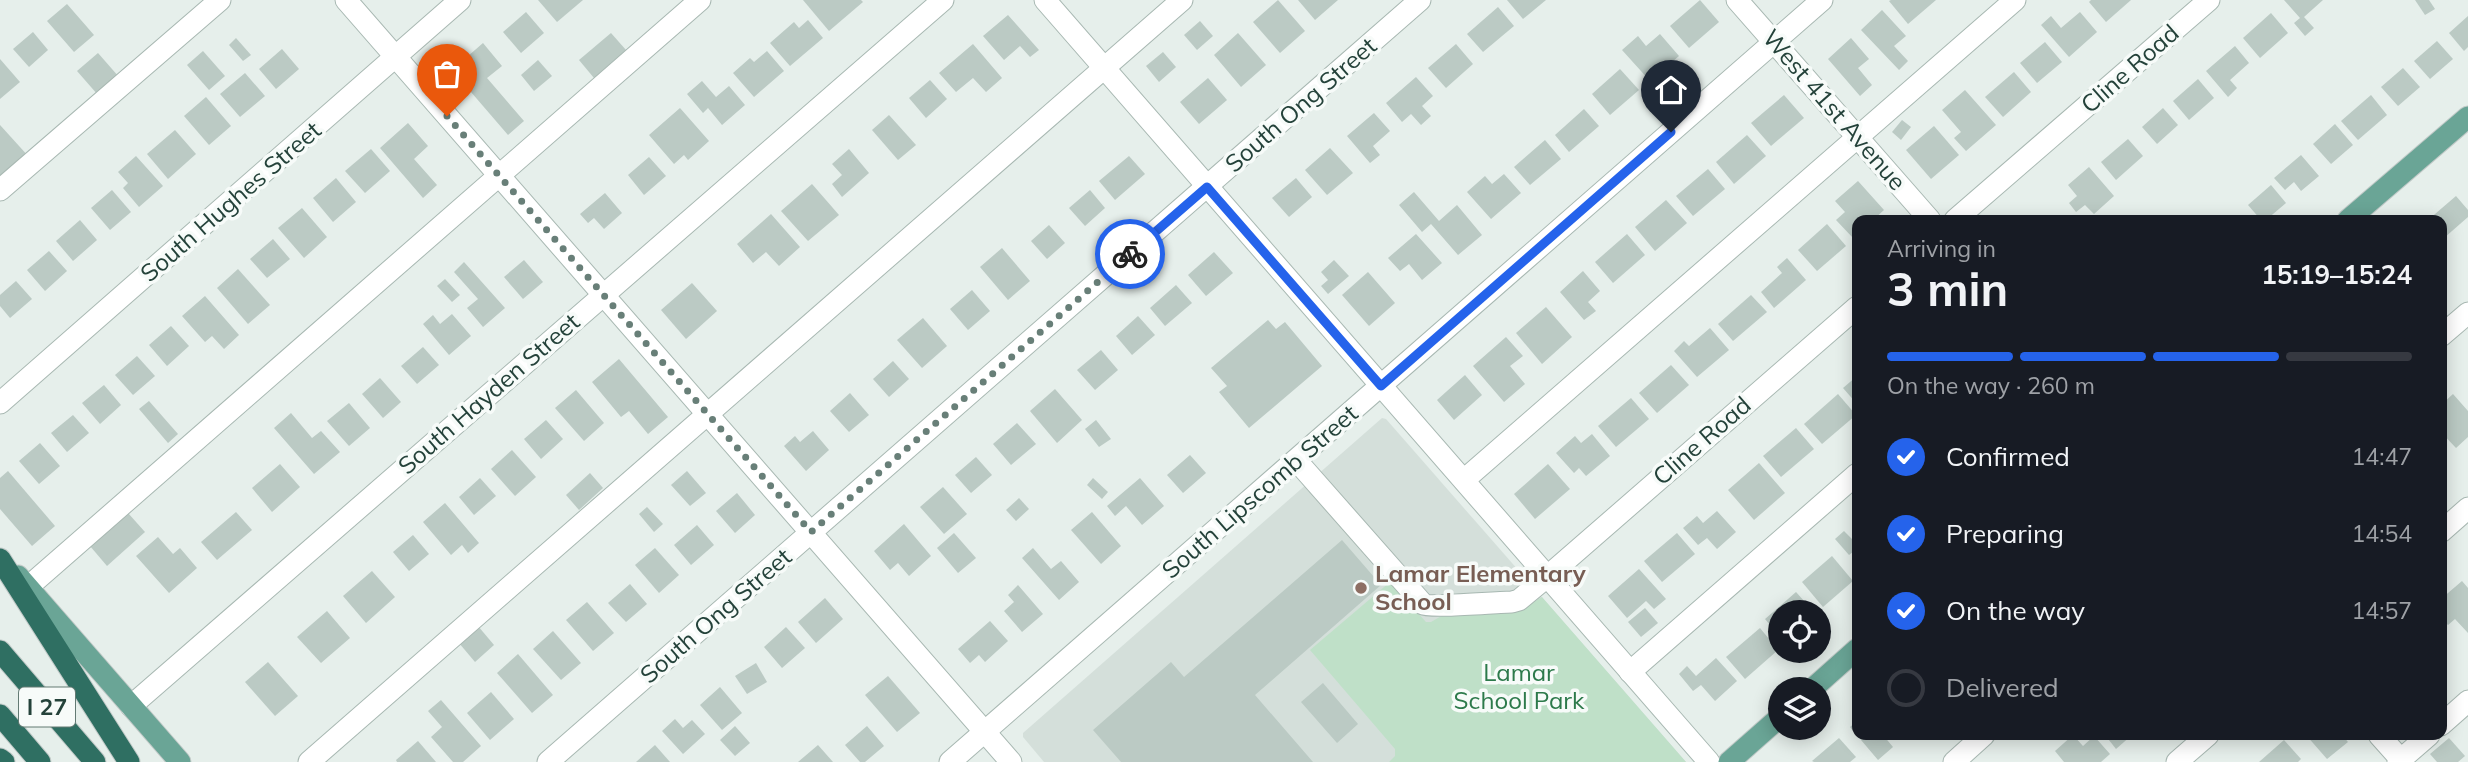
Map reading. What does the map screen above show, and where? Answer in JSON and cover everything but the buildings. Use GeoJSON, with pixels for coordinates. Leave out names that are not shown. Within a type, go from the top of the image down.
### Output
{"type":"FeatureCollection","features":[{"type":"Feature","properties":{"kind":"highway"},"geometry":{"type":"LineString","coordinates":[[0,558],[129,762]]}},
{"type":"Feature","properties":{"kind":"highway","name":"I 27"},"geometry":{"type":"LineString","coordinates":[[0,651],[95,762]]}},
{"type":"Feature","properties":{"kind":"highway","name":"I 27"},"geometry":{"type":"LineString","coordinates":[[0,715],[40,762]]}},
{"type":"Feature","properties":{"kind":"main road"},"geometry":{"type":"LineString","coordinates":[[2354,215],[2468,117]]}},
{"type":"Feature","properties":{"kind":"main road"},"geometry":{"type":"LineString","coordinates":[[0,558],[180,762]]}},
{"type":"Feature","properties":{"kind":"main road"},"geometry":{"type":"LineString","coordinates":[[1826,677],[1852,653]]}},
{"type":"Feature","properties":{"kind":"main road"},"geometry":{"type":"LineString","coordinates":[[1729,762],[1768,728]]}},
{"type":"Feature","properties":{"kind":"street"},"geometry":{"type":"LineString","coordinates":[[0,190],[220,0]]}},
{"type":"Feature","properties":{"kind":"street"},"geometry":{"type":"LineString","coordinates":[[346,0],[1011,762]]}},
{"type":"Feature","properties":{"kind":"street","name":"South Hughes Street"},"geometry":{"type":"LineString","coordinates":[[0,402],[460,0]]}},
{"type":"Feature","properties":{"kind":"street"},"geometry":{"type":"LineString","coordinates":[[28,587],[700,0]]}},
{"type":"Feature","properties":{"kind":"street","name":"South Hayden Street"},"geometry":{"type":"LineString","coordinates":[[131,706],[943,0]]}},
{"type":"Feature","properties":{"kind":"street"},"geometry":{"type":"LineString","coordinates":[[1045,0],[1709,762]]}},
{"type":"Feature","properties":{"kind":"street"},"geometry":{"type":"LineString","coordinates":[[309,762],[1182,0]]}},
{"type":"Feature","properties":{"kind":"street","name":"South Ong Street"},"geometry":{"type":"LineString","coordinates":[[548,762],[1420,0]]}},
{"type":"Feature","properties":{"kind":"street","name":"West 41st Avenue"},"geometry":{"type":"LineString","coordinates":[[1737,0],[1926,215]]}},
{"type":"Feature","properties":{"kind":"street","name":"South Lipscomb Street"},"geometry":{"type":"LineString","coordinates":[[950,762],[1822,0]]}},
{"type":"Feature","properties":{"kind":"street"},"geometry":{"type":"LineString","coordinates":[[1464,480],[2015,0]]}},
{"type":"Feature","properties":{"kind":"street","name":"Cline Road"},"geometry":{"type":"LineString","coordinates":[[1961,215],[2209,0]]}},
{"type":"Feature","properties":{"kind":"street","name":"Cline Road"},"geometry":{"type":"LineString","coordinates":[[1296,460],[1423,604],[1428,607],[1440,604],[1512,602],[1519,600],[1548,576],[1852,311]]}},
{"type":"Feature","properties":{"kind":"street"},"geometry":{"type":"LineString","coordinates":[[2447,331],[2468,313]]}},
{"type":"Feature","properties":{"kind":"street"},"geometry":{"type":"LineString","coordinates":[[1630,672],[1852,478]]}},
{"type":"Feature","properties":{"kind":"street"},"geometry":{"type":"LineString","coordinates":[[2447,527],[2468,508]]}},
{"type":"Feature","properties":{"kind":"street"},"geometry":{"type":"LineString","coordinates":[[2447,720],[2468,701]]}},
{"type":"Feature","properties":{"kind":"street"},"geometry":{"type":"LineString","coordinates":[[1954,762],[1978,740]]}},
{"type":"Feature","properties":{"kind":"street"},"geometry":{"type":"LineString","coordinates":[[2176,762],[2202,740]]}},
{"type":"Feature","properties":{"kind":"street"},"geometry":{"type":"LineString","coordinates":[[2383,740],[2401,761],[2424,740]]}},
{"type":"Feature","properties":{"kind":"shaded area","name":"Lamar Elementary School"},"geometry":{"type":"Polygon","coordinates":[[[1382,418],[1386,419],[1686,762],[1044,762],[1023,737],[1023,733],[1382,418]]]}},
{"type":"Feature","properties":{"kind":"green space","name":"Lamar School Park"},"geometry":{"type":"Polygon","coordinates":[[[1390,582],[1426,622],[1443,615],[1519,611],[1542,597],[1686,762],[1389,762],[1395,756],[1395,749],[1310,650],[1390,582]]]}},
{"type":"Feature","properties":{"kind":"way so far"},"geometry":{"type":"LineString","coordinates":[[447,116],[811,532],[1130,254]]}},
{"type":"Feature","properties":{"kind":"place","name":"Lamar Elementary School"},"geometry":{"type":"Point","coordinates":[1361,588]}},
{"type":"Feature","properties":{"kind":"route"},"geometry":{"type":"LineString","coordinates":[[1130,254],[1207,187],[1381,386],[1671,132]]}}]}
